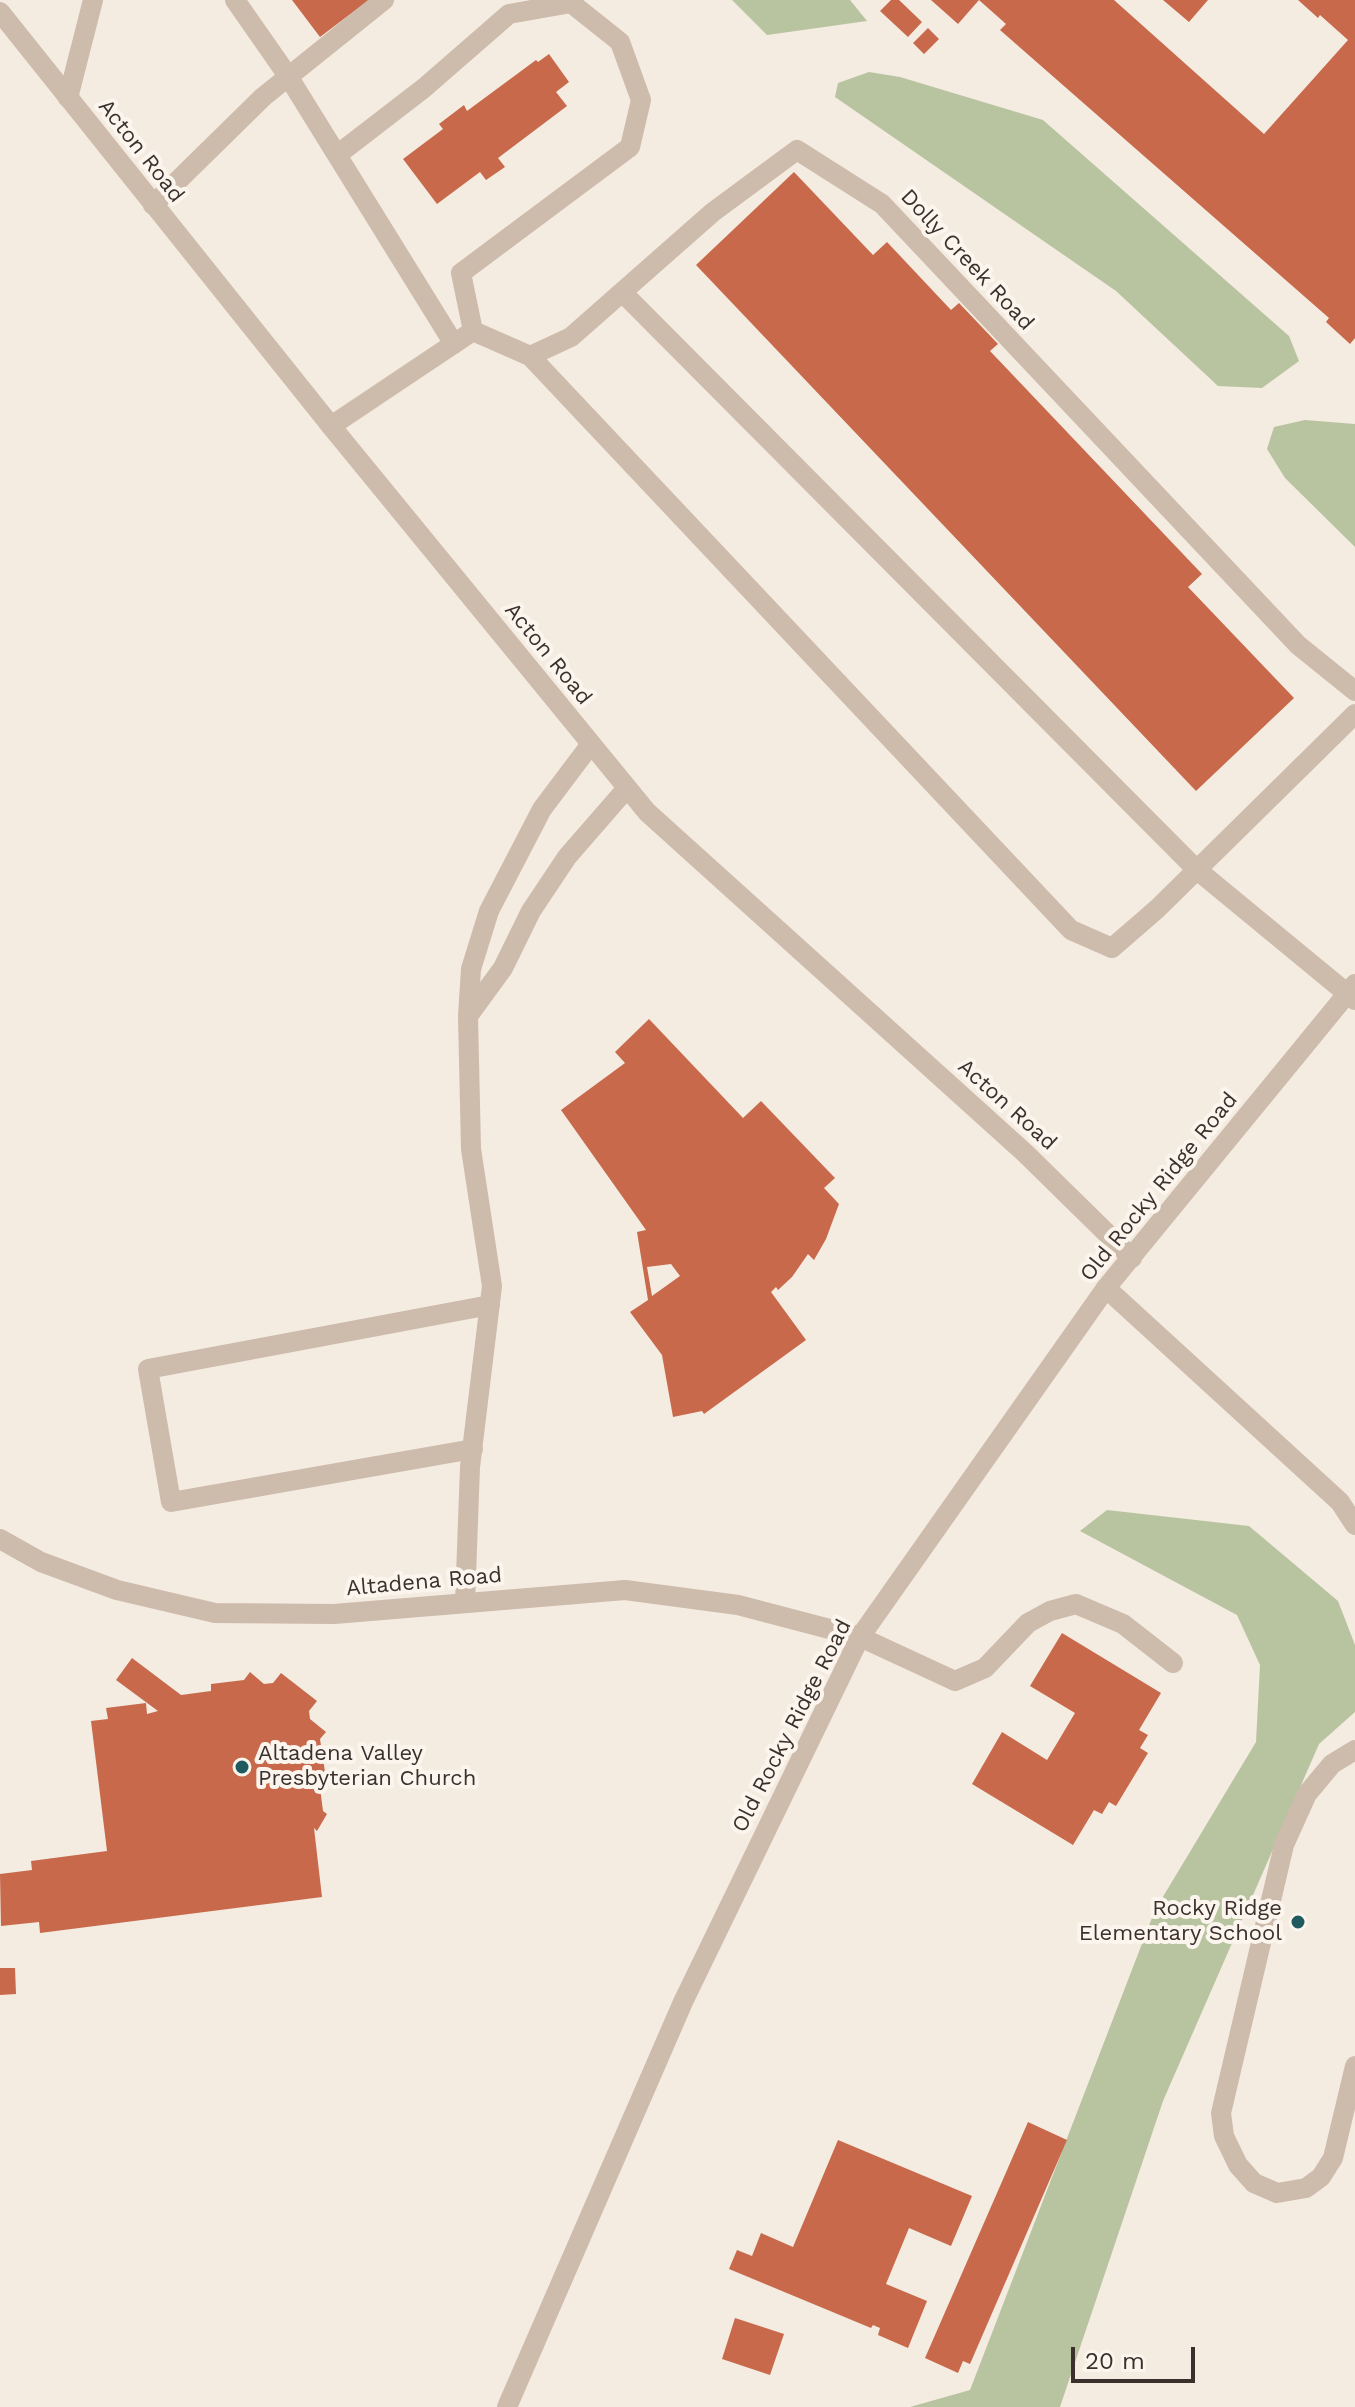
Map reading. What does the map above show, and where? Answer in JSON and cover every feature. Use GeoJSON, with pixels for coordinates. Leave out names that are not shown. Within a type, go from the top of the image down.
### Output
{"type":"FeatureCollection","features":[{"type":"Feature","properties":{"kind":"street"},"geometry":{"type":"LineString","coordinates":[[68,98],[93,0]]}},
{"type":"Feature","properties":{"kind":"street"},"geometry":{"type":"LineString","coordinates":[[235,0],[288,76],[454,344]]}},
{"type":"Feature","properties":{"kind":"street"},"geometry":{"type":"LineString","coordinates":[[153,205],[288,76],[384,0]]}},
{"type":"Feature","properties":{"kind":"street"},"geometry":{"type":"LineString","coordinates":[[337,155],[424,88],[509,14],[571,3],[620,42],[641,100],[630,147],[461,273],[473,331]]}},
{"type":"Feature","properties":{"kind":"street","name":"Acton Road"},"geometry":{"type":"LineString","coordinates":[[0,12],[331,426],[647,812],[1025,1153],[1132,1258]]}},
{"type":"Feature","properties":{"kind":"street","name":"Dolly Creek Road"},"geometry":{"type":"LineString","coordinates":[[530,356],[571,337],[713,212],[797,150],[882,204],[1298,645],[1355,691]]}},
{"type":"Feature","properties":{"kind":"street"},"geometry":{"type":"LineString","coordinates":[[622,292],[1196,869],[1352,992]]}},
{"type":"Feature","properties":{"kind":"street"},"geometry":{"type":"LineString","coordinates":[[331,426],[473,331]]}},
{"type":"Feature","properties":{"kind":"street"},"geometry":{"type":"LineString","coordinates":[[473,331],[530,356],[1071,930],[1112,948],[1157,909],[1355,714]]}},
{"type":"Feature","properties":{"kind":"street"},"geometry":{"type":"LineString","coordinates":[[465,1603],[473,1449],[492,1286],[471,1149],[468,1016],[471,969],[489,911],[542,809],[591,744]]}},
{"type":"Feature","properties":{"kind":"street"},"geometry":{"type":"LineString","coordinates":[[468,1016],[503,968],[531,911],[567,857],[627,788]]}},
{"type":"Feature","properties":{"kind":"street","name":"Old Rocky Ridge Road"},"geometry":{"type":"LineString","coordinates":[[507,2407],[714,1935],[860,1637],[1106,1288],[1352,992]]}},
{"type":"Feature","properties":{"kind":"street"},"geometry":{"type":"LineString","coordinates":[[1106,1288],[1340,1502],[1355,1525]]}},
{"type":"Feature","properties":{"kind":"street"},"geometry":{"type":"LineString","coordinates":[[473,1449],[171,1502],[148,1369],[490,1305]]}},
{"type":"Feature","properties":{"kind":"street","name":"Altadena Road"},"geometry":{"type":"LineString","coordinates":[[0,1539],[41,1562],[117,1590],[215,1613],[334,1614],[625,1590],[738,1605],[860,1637],[955,1681],[985,1668],[1028,1623],[1050,1611],[1076,1604],[1123,1624],[1173,1663]]}},
{"type":"Feature","properties":{"kind":"street"},"geometry":{"type":"LineString","coordinates":[[1355,1750],[1332,1764],[1307,1794],[1284,1845],[1221,2113],[1224,2136],[1238,2165],[1254,2183],[1277,2193],[1306,2188],[1321,2177],[1333,2158],[1355,2066]]}},
{"type":"Feature","properties":{"kind":"green space"},"geometry":{"type":"Polygon","coordinates":[[[732,0],[850,0],[867,21],[767,35],[732,0]]]}},
{"type":"Feature","properties":{"kind":"green space"},"geometry":{"type":"Polygon","coordinates":[[[869,72],[900,77],[1043,120],[1289,336],[1299,361],[1262,388],[1218,386],[1116,291],[835,97],[838,83],[869,72]]]}},
{"type":"Feature","properties":{"kind":"green space"},"geometry":{"type":"Polygon","coordinates":[[[1305,420],[1355,424],[1355,547],[1285,478],[1267,449],[1274,427],[1305,420]]]}},
{"type":"Feature","properties":{"kind":"green space"},"geometry":{"type":"Polygon","coordinates":[[[1107,1510],[1249,1526],[1338,1601],[1355,1645],[1355,1712],[1319,1744],[1163,2101],[1060,2407],[910,2407],[970,2390],[1155,1910],[1256,1742],[1260,1665],[1237,1615],[1080,1531],[1107,1510]]]}},
{"type":"Feature","properties":{"kind":"building"},"geometry":{"type":"Polygon","coordinates":[[[292,0],[369,0],[320,37],[292,0]]]}},
{"type":"Feature","properties":{"kind":"building"},"geometry":{"type":"Polygon","coordinates":[[[891,0],[899,0],[922,22],[908,37],[880,11],[891,0]]]}},
{"type":"Feature","properties":{"kind":"building"},"geometry":{"type":"Polygon","coordinates":[[[931,0],[979,0],[958,24],[931,0]]]}},
{"type":"Feature","properties":{"kind":"building"},"geometry":{"type":"Polygon","coordinates":[[[979,0],[1114,0],[1264,134],[1348,40],[1298,0],[1355,0],[1355,338],[1350,344],[1326,322],[1329,318],[1000,30],[1006,24],[979,0]]]}},
{"type":"Feature","properties":{"kind":"building"},"geometry":{"type":"Polygon","coordinates":[[[1163,0],[1208,0],[1189,22],[1163,0]]]}},
{"type":"Feature","properties":{"kind":"building"},"geometry":{"type":"Polygon","coordinates":[[[928,28],[939,39],[924,54],[913,43],[928,28]]]}},
{"type":"Feature","properties":{"kind":"building"},"geometry":{"type":"Polygon","coordinates":[[[549,54],[569,82],[556,92],[567,106],[498,158],[505,167],[486,180],[480,172],[437,204],[403,159],[443,129],[439,124],[464,105],[467,111],[536,60],[538,62],[549,54]]]}},
{"type":"Feature","properties":{"kind":"building"},"geometry":{"type":"Polygon","coordinates":[[[794,172],[873,255],[887,242],[951,310],[959,303],[998,344],[990,351],[1202,574],[1188,587],[1294,698],[1196,791],[696,265],[794,172]]]}},
{"type":"Feature","properties":{"kind":"building"},"geometry":{"type":"Polygon","coordinates":[[[649,1019],[743,1118],[761,1101],[835,1178],[824,1188],[839,1204],[826,1239],[814,1260],[808,1254],[792,1277],[778,1290],[776,1287],[771,1292],[806,1340],[704,1414],[702,1411],[673,1417],[662,1355],[630,1312],[648,1300],[637,1232],[646,1230],[561,1110],[625,1063],[615,1052],[649,1019]],[[671,1264],[647,1267],[652,1296],[680,1276],[671,1264]]]}},
{"type":"Feature","properties":{"kind":"building"},"geometry":{"type":"Polygon","coordinates":[[[1062,1633],[1161,1693],[1139,1730],[1148,1735],[1140,1748],[1148,1753],[1116,1806],[1109,1802],[1102,1814],[1094,1810],[1073,1845],[972,1784],[1002,1732],[1047,1760],[1075,1713],[1030,1686],[1062,1633]]]}},
{"type":"Feature","properties":{"kind":"building"},"geometry":{"type":"Polygon","coordinates":[[[132,1658],[181,1695],[211,1691],[211,1684],[244,1680],[250,1672],[264,1684],[273,1683],[281,1673],[317,1701],[309,1711],[310,1719],[326,1732],[320,1739],[325,1772],[318,1773],[323,1811],[327,1814],[317,1831],[314,1828],[322,1897],[40,1933],[39,1922],[1,1926],[0,1874],[32,1870],[31,1861],[107,1851],[91,1721],[108,1719],[106,1708],[146,1703],[147,1714],[158,1711],[116,1680],[132,1658]]]}},
{"type":"Feature","properties":{"kind":"building"},"geometry":{"type":"Polygon","coordinates":[[[0,1968],[15,1968],[16,1994],[0,1995],[0,1968]]]}},
{"type":"Feature","properties":{"kind":"building"},"geometry":{"type":"Polygon","coordinates":[[[1028,2122],[1067,2140],[970,2364],[963,2361],[958,2373],[925,2358],[1028,2122]]]}},
{"type":"Feature","properties":{"kind":"building"},"geometry":{"type":"Polygon","coordinates":[[[838,2140],[972,2196],[951,2246],[909,2228],[886,2284],[927,2301],[908,2348],[878,2335],[880,2328],[873,2325],[871,2328],[729,2269],[737,2250],[752,2256],[761,2233],[793,2247],[838,2140]]]}},
{"type":"Feature","properties":{"kind":"building"},"geometry":{"type":"Polygon","coordinates":[[[735,2318],[784,2334],[770,2375],[722,2359],[735,2318]]]}},
{"type":"Feature","properties":{"kind":"place","name":"Altadena Valley Presbyterian Church"},"geometry":{"type":"Point","coordinates":[242,1767]}},
{"type":"Feature","properties":{"kind":"place","name":"Rocky Ridge Elementary School"},"geometry":{"type":"Point","coordinates":[1298,1922]}}]}
